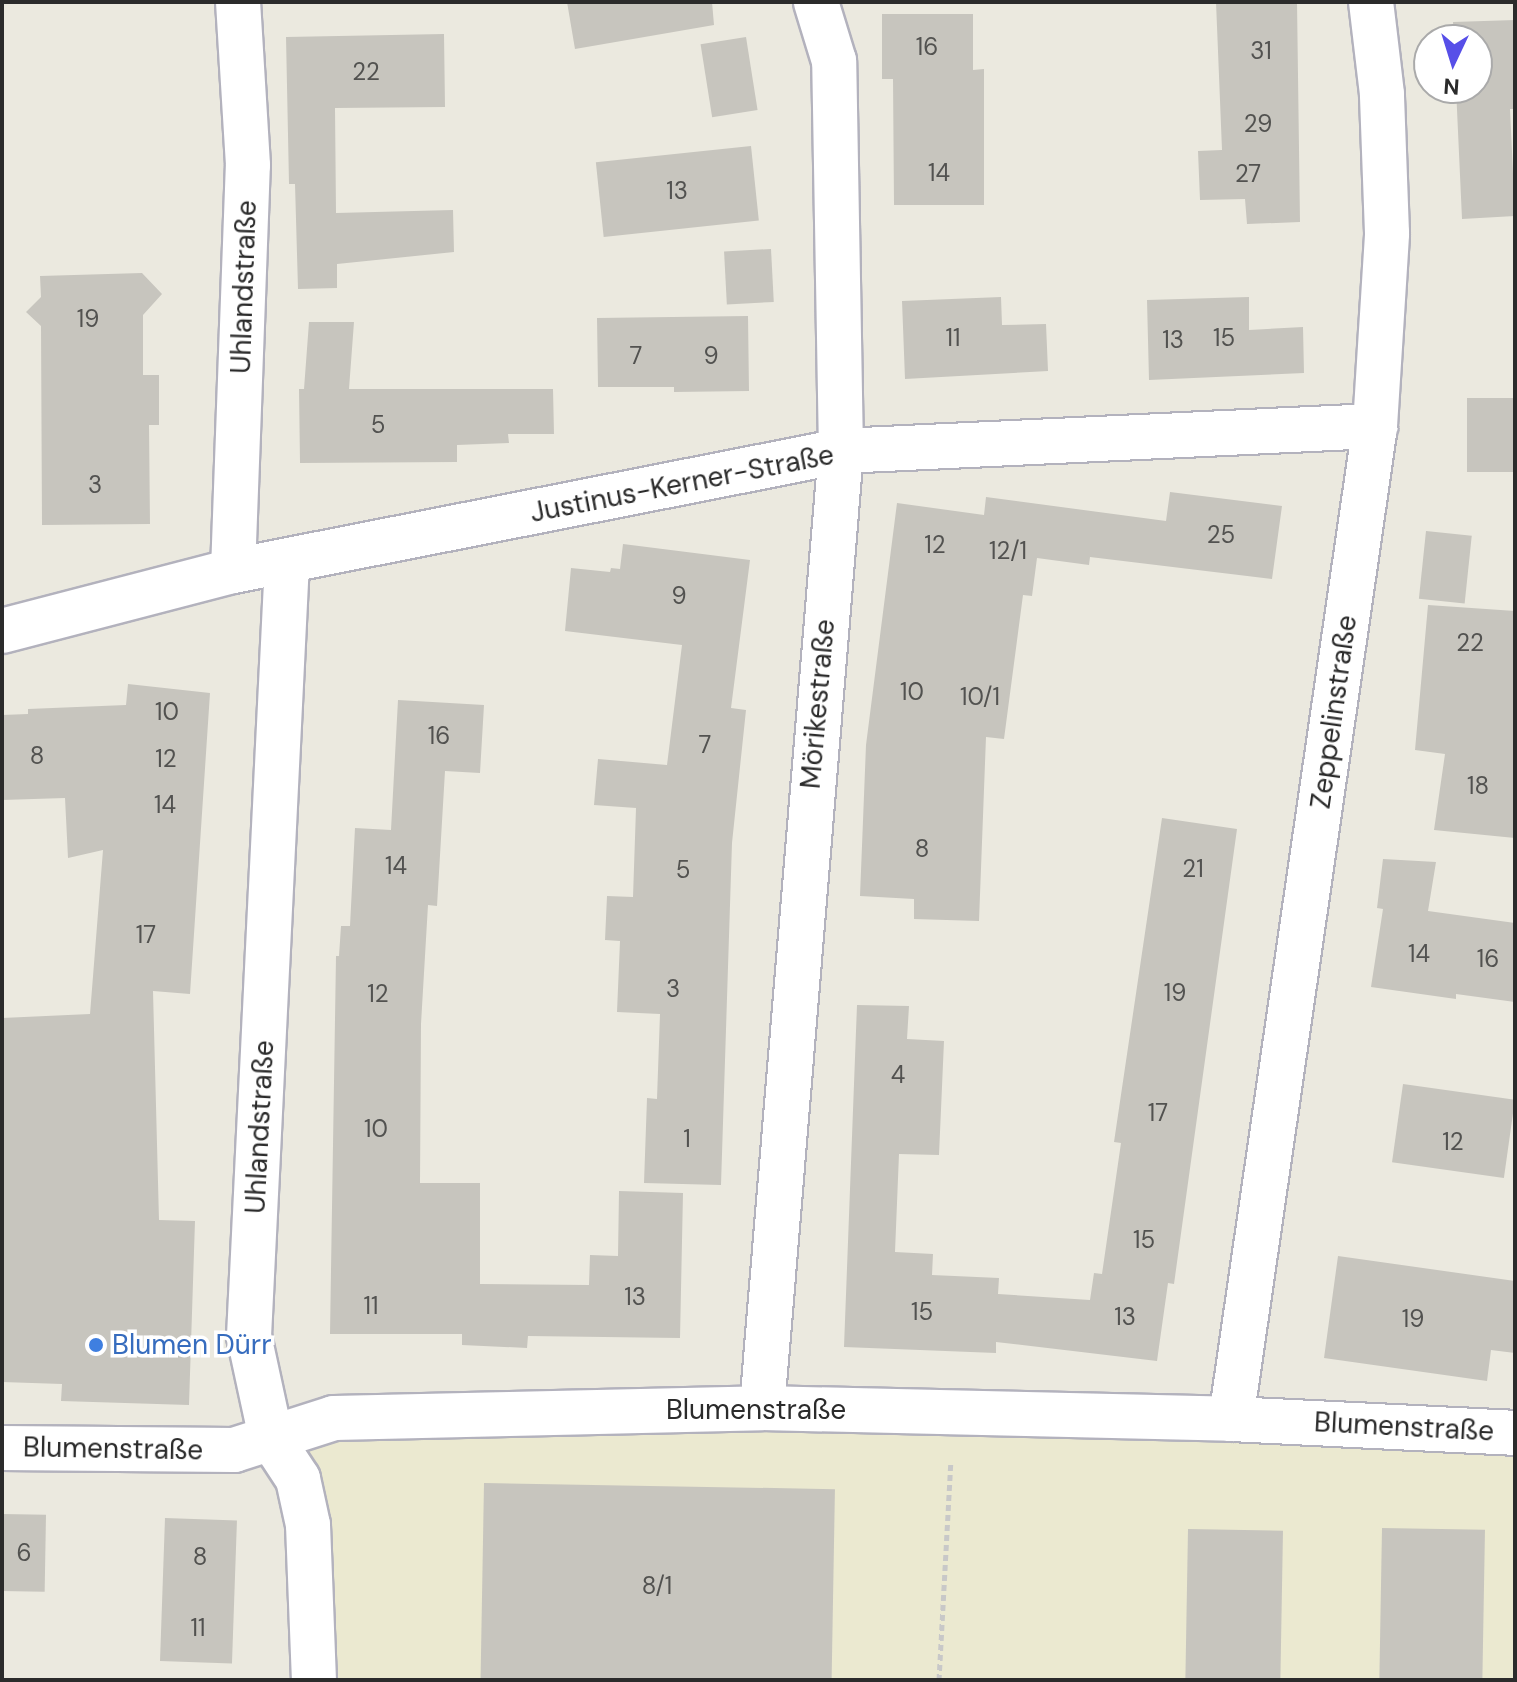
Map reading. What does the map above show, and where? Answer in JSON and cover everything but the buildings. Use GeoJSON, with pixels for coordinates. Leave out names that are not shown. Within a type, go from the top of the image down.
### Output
{"type":"FeatureCollection","features":[{"type":"Feature","properties":{"kind":"street","name":"Uhlandstraße"},"geometry":{"type":"LineString","coordinates":[[233,571],[248,165],[238,2]]}},
{"type":"Feature","properties":{"kind":"street","name":"Mörikestraße"},"geometry":{"type":"LineString","coordinates":[[762,1408],[841,451],[834,61],[816,2]]}},
{"type":"Feature","properties":{"kind":"street","name":"Zeppelinstraße"},"geometry":{"type":"LineString","coordinates":[[1231,1419],[1375,426],[1387,233],[1382,94],[1371,2]]}},
{"type":"Feature","properties":{"kind":"street","name":"Justinus-Kerner-Straße"},"geometry":{"type":"LineString","coordinates":[[2,631],[233,571],[841,451],[1375,426]]}},
{"type":"Feature","properties":{"kind":"street","name":"Uhlandstraße"},"geometry":{"type":"LineString","coordinates":[[287,562],[249,1336],[271,1438],[298,1479],[308,1525],[314,1680]]}},
{"type":"Feature","properties":{"kind":"street","name":"Blumenstraße"},"geometry":{"type":"LineString","coordinates":[[2,1448],[234,1450],[334,1418],[762,1408],[1231,1419],[1515,1433]]}},
{"type":"Feature","properties":{"kind":"path"},"geometry":{"type":"LineString","coordinates":[[939,1680],[951,1471]]}},
{"type":"Feature","properties":{"kind":"shaded area"},"geometry":{"type":"Polygon","coordinates":[[[762,1408],[1515,1451],[1515,1680],[314,1680],[271,1438],[762,1408]]]}},
{"type":"Feature","properties":{"kind":"place","name":"Blumen Dürr"},"geometry":{"type":"Point","coordinates":[96,1345]}}]}
